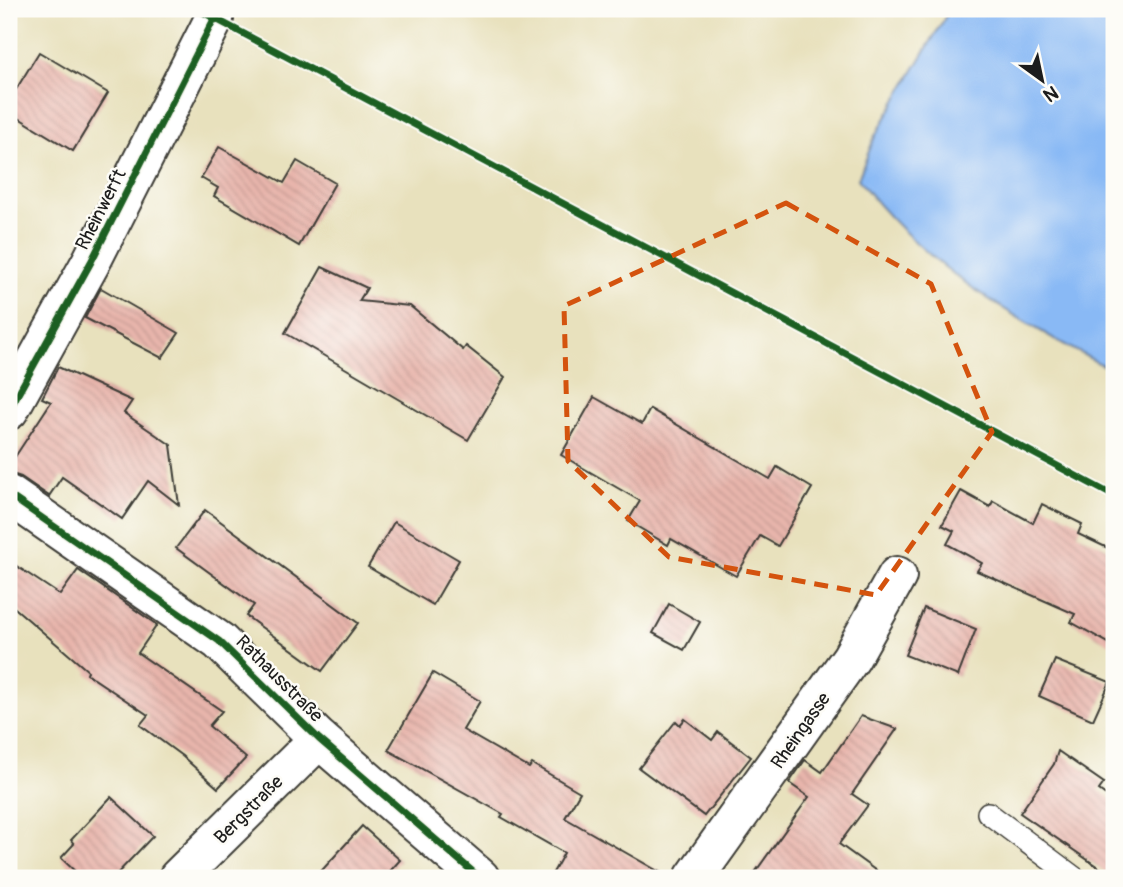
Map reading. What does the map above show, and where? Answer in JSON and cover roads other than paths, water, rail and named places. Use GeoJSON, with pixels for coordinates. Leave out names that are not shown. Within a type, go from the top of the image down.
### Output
{"type":"FeatureCollection","features":[{"type":"Feature","properties":{"kind":"street","name":"Rheinwerft"},"geometry":{"type":"LineString","coordinates":[[9,410],[91,262],[214,19]]}},
{"type":"Feature","properties":{"kind":"street","name":"Rathausstraße"},"geometry":{"type":"LineString","coordinates":[[9,495],[219,640],[319,739],[480,878]]}},
{"type":"Feature","properties":{"kind":"street","name":"Rheingasse"},"geometry":{"type":"LineString","coordinates":[[694,878],[851,658],[897,576]]}},
{"type":"Feature","properties":{"kind":"street","name":"Bergstraße"},"geometry":{"type":"LineString","coordinates":[[178,878],[319,739]]}},
{"type":"Feature","properties":{"kind":"lane"},"geometry":{"type":"LineString","coordinates":[[988,813],[1075,878]]}},
{"type":"Feature","properties":{"kind":"water"},"geometry":{"type":"Polygon","coordinates":[[[950,9],[1114,9],[1114,371],[1042,332],[974,289],[912,239],[858,179],[875,136],[950,9]]]}}]}
